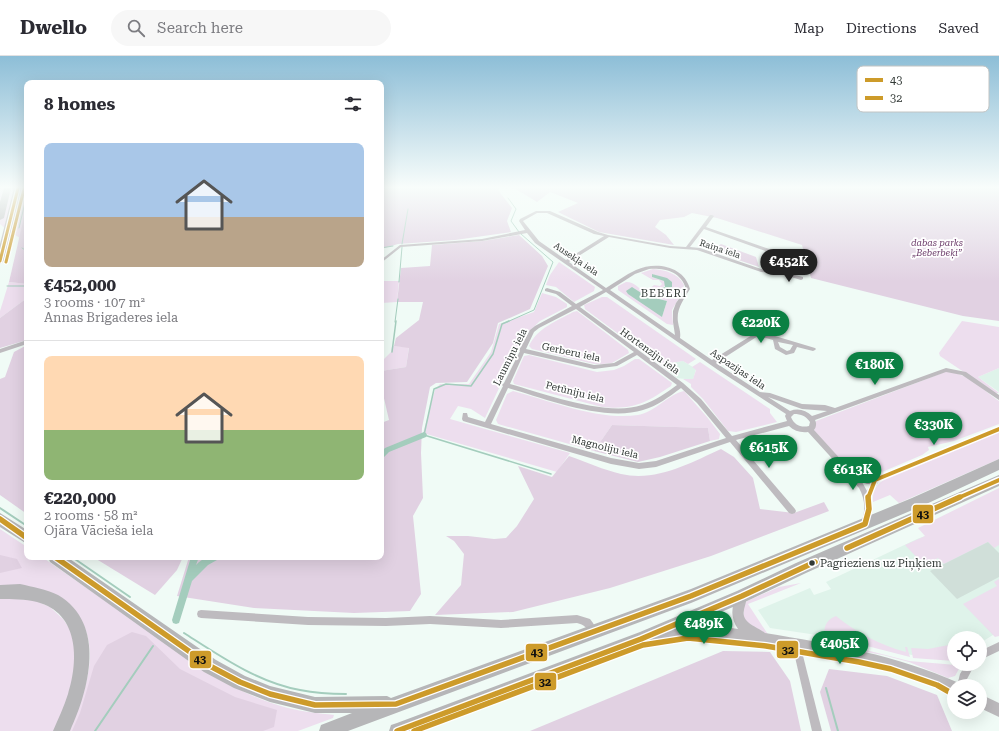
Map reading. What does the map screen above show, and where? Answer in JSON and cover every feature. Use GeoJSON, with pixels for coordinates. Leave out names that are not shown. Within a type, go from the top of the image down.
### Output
{"type":"FeatureCollection","features":[{"type":"Feature","properties":{"kind":"highway"},"geometry":{"type":"LineString","coordinates":[[0,260],[10,220]]}},
{"type":"Feature","properties":{"kind":"highway"},"geometry":{"type":"LineString","coordinates":[[326,731],[691,596],[959,484],[999,464]]}},
{"type":"Feature","properties":{"kind":"highway"},"geometry":{"type":"LineString","coordinates":[[397,731],[641,639],[742,596],[801,568],[897,527],[999,480]]}},
{"type":"Feature","properties":{"kind":"highway"},"geometry":{"type":"LineString","coordinates":[[0,519],[24,536]]}},
{"type":"Feature","properties":{"kind":"highway"},"geometry":{"type":"LineString","coordinates":[[59,560],[210,666],[240,682],[270,694],[315,706],[396,704]]}},
{"type":"Feature","properties":{"kind":"highway"},"geometry":{"type":"LineString","coordinates":[[0,592],[26,591],[44,596],[61,606],[74,621],[82,647],[81,674],[74,702],[61,731]]}},
{"type":"Feature","properties":{"kind":"main road"},"geometry":{"type":"LineString","coordinates":[[742,596],[736,610],[741,624],[750,632],[767,640]]}},
{"type":"Feature","properties":{"kind":"main road"},"geometry":{"type":"LineString","coordinates":[[641,639],[688,632],[710,633],[796,644],[893,663],[947,684]]}},
{"type":"Feature","properties":{"kind":"main road"},"geometry":{"type":"LineString","coordinates":[[987,704],[999,710]]}},
{"type":"Feature","properties":{"kind":"street"},"geometry":{"type":"LineString","coordinates":[[384,260],[400,246],[456,243],[508,236],[528,231],[522,223],[522,220]]}},
{"type":"Feature","properties":{"kind":"street"},"geometry":{"type":"LineString","coordinates":[[566,220],[596,233],[608,236]]}},
{"type":"Feature","properties":{"kind":"street"},"geometry":{"type":"LineString","coordinates":[[688,247],[709,220]]}},
{"type":"Feature","properties":{"kind":"street"},"geometry":{"type":"LineString","coordinates":[[703,227],[770,251],[777,258],[781,273]]}},
{"type":"Feature","properties":{"kind":"street","name":"Ausekļa iela"},"geometry":{"type":"LineString","coordinates":[[528,231],[537,242],[607,290]]}},
{"type":"Feature","properties":{"kind":"street"},"geometry":{"type":"LineString","coordinates":[[566,262],[608,236]]}},
{"type":"Feature","properties":{"kind":"street","name":"Raiņa iela"},"geometry":{"type":"LineString","coordinates":[[608,236],[670,247],[688,247],[716,254],[763,271],[781,273],[801,278]]}},
{"type":"Feature","properties":{"kind":"street"},"geometry":{"type":"LineString","coordinates":[[607,290],[643,269],[662,268],[677,273],[685,280],[688,290],[678,305],[675,313],[678,332],[677,338]]}},
{"type":"Feature","properties":{"kind":"street","name":"Hortenziju iela"},"geometry":{"type":"LineString","coordinates":[[547,290],[558,293],[637,353],[681,384],[699,401],[792,511]]}},
{"type":"Feature","properties":{"kind":"street","name":"Laumiņu iela"},"geometry":{"type":"LineString","coordinates":[[487,425],[532,331],[607,290]]}},
{"type":"Feature","properties":{"kind":"street","name":"Aspazijas iela"},"geometry":{"type":"LineString","coordinates":[[607,290],[712,363],[790,414]]}},
{"type":"Feature","properties":{"kind":"street"},"geometry":{"type":"LineString","coordinates":[[712,363],[753,335],[757,334],[813,349]]}},
{"type":"Feature","properties":{"kind":"street"},"geometry":{"type":"LineString","coordinates":[[775,338],[777,348],[786,353],[791,353],[795,350],[796,344]]}},
{"type":"Feature","properties":{"kind":"street"},"geometry":{"type":"LineString","coordinates":[[0,351],[24,343]]}},
{"type":"Feature","properties":{"kind":"street","name":"Gerberu iela"},"geometry":{"type":"LineString","coordinates":[[522,350],[594,367],[615,365],[637,353]]}},
{"type":"Feature","properties":{"kind":"street"},"geometry":{"type":"LineString","coordinates":[[811,419],[946,370],[964,373],[999,398]]}},
{"type":"Feature","properties":{"kind":"street","name":"Petūniju iela"},"geometry":{"type":"LineString","coordinates":[[505,385],[598,410],[619,412],[641,409],[659,401],[681,384]]}},
{"type":"Feature","properties":{"kind":"street"},"geometry":{"type":"LineString","coordinates":[[760,394],[767,394],[797,405],[827,407],[834,410]]}},
{"type":"Feature","properties":{"kind":"street"},"geometry":{"type":"LineString","coordinates":[[809,429],[813,425],[811,419],[803,413],[798,412],[788,416],[790,423],[799,429],[809,429],[852,476],[868,496]]}},
{"type":"Feature","properties":{"kind":"street","name":"Magnoliju iela"},"geometry":{"type":"LineString","coordinates":[[465,415],[465,419],[611,461],[639,466],[656,464],[731,439],[790,423]]}},
{"type":"Feature","properties":{"kind":"street"},"geometry":{"type":"LineString","coordinates":[[852,476],[867,481],[876,480],[999,429]]}},
{"type":"Feature","properties":{"kind":"street"},"geometry":{"type":"LineString","coordinates":[[864,524],[869,509],[868,496],[876,480]]}},
{"type":"Feature","properties":{"kind":"street"},"geometry":{"type":"LineString","coordinates":[[202,614],[308,620],[386,622],[430,620],[501,624],[577,618],[587,621],[593,631]]}},
{"type":"Feature","properties":{"kind":"street"},"geometry":{"type":"LineString","coordinates":[[796,644],[817,731]]}},
{"type":"Feature","properties":{"kind":"street"},"geometry":{"type":"LineString","coordinates":[[987,652],[999,646]]}},
{"type":"Feature","properties":{"kind":"shaded area"},"geometry":{"type":"Polygon","coordinates":[[[0,220],[24,220],[24,240],[8,231],[0,224],[0,220]]]}},
{"type":"Feature","properties":{"kind":"shaded area"},"geometry":{"type":"Polygon","coordinates":[[[559,262],[595,287],[594,291],[574,302],[556,287],[546,285],[550,275],[559,262]]]}},
{"type":"Feature","properties":{"kind":"shaded area"},"geometry":{"type":"Polygon","coordinates":[[[653,269],[666,271],[675,275],[684,285],[682,293],[665,297],[653,294],[655,291],[661,292],[672,282],[652,274],[652,277],[664,281],[666,285],[662,288],[653,288],[649,293],[646,292],[654,285],[660,286],[662,284],[659,280],[653,280],[641,273],[653,269]]]}},
{"type":"Feature","properties":{"kind":"shaded area"},"geometry":{"type":"Polygon","coordinates":[[[652,274],[667,278],[672,282],[672,287],[668,290],[655,291],[651,297],[667,301],[662,317],[628,294],[626,291],[632,287],[646,296],[653,288],[660,289],[665,287],[664,281],[652,277],[652,274]]]}},
{"type":"Feature","properties":{"kind":"shaded area"},"geometry":{"type":"Polygon","coordinates":[[[384,281],[399,281],[397,302],[384,303],[384,281]]]}},
{"type":"Feature","properties":{"kind":"shaded area"},"geometry":{"type":"Polygon","coordinates":[[[9,282],[24,284],[24,300],[0,318],[0,311],[9,282]]]}},
{"type":"Feature","properties":{"kind":"shaded area"},"geometry":{"type":"Polygon","coordinates":[[[626,282],[632,283],[648,294],[646,296],[632,287],[662,317],[667,301],[651,297],[652,295],[663,298],[679,298],[672,310],[673,325],[667,324],[618,290],[618,286],[626,282]]]}},
{"type":"Feature","properties":{"kind":"shaded area"},"geometry":{"type":"Polygon","coordinates":[[[542,293],[556,297],[567,304],[567,307],[540,321],[523,337],[485,418],[471,409],[458,406],[450,419],[570,453],[557,472],[423,433],[435,390],[440,384],[469,384],[491,352],[499,324],[534,312],[542,293]]]}},
{"type":"Feature","properties":{"kind":"shaded area"},"geometry":{"type":"Polygon","coordinates":[[[602,297],[607,297],[696,359],[688,364],[683,361],[670,363],[667,370],[585,309],[584,305],[602,297]]]}},
{"type":"Feature","properties":{"kind":"shaded area"},"geometry":{"type":"Polygon","coordinates":[[[577,311],[628,350],[629,353],[612,363],[594,364],[532,349],[529,346],[537,334],[542,330],[554,322],[577,311]]]}},
{"type":"Feature","properties":{"kind":"shaded area"},"geometry":{"type":"Polygon","coordinates":[[[962,321],[999,327],[999,368],[978,377],[999,393],[995,393],[940,356],[939,353],[962,321]]]}},
{"type":"Feature","properties":{"kind":"shaded area"},"geometry":{"type":"Polygon","coordinates":[[[392,346],[409,347],[406,367],[384,371],[384,359],[391,352],[392,346]]]}},
{"type":"Feature","properties":{"kind":"shaded area"},"geometry":{"type":"Polygon","coordinates":[[[529,355],[597,372],[614,370],[635,359],[639,359],[672,383],[671,386],[662,392],[639,404],[613,408],[602,407],[514,384],[513,381],[524,356],[529,355]]]}},
{"type":"Feature","properties":{"kind":"shaded area"},"geometry":{"type":"Polygon","coordinates":[[[683,361],[696,369],[693,380],[677,378],[667,370],[670,363],[683,361]]]}},
{"type":"Feature","properties":{"kind":"shaded area"},"geometry":{"type":"Polygon","coordinates":[[[700,362],[770,409],[770,413],[777,422],[736,432],[728,431],[703,399],[691,387],[691,384],[683,379],[693,379],[696,370],[692,367],[700,362]]]}},
{"type":"Feature","properties":{"kind":"shaded area"},"geometry":{"type":"Polygon","coordinates":[[[999,368],[999,392],[978,377],[999,368]]]}},
{"type":"Feature","properties":{"kind":"shaded area"},"geometry":{"type":"Polygon","coordinates":[[[945,372],[967,378],[999,401],[999,424],[954,441],[928,447],[929,450],[922,455],[868,478],[855,475],[814,431],[816,421],[945,372]]]}},
{"type":"Feature","properties":{"kind":"shaded area"},"geometry":{"type":"Polygon","coordinates":[[[513,391],[592,413],[623,416],[644,413],[684,391],[720,434],[719,439],[710,441],[708,428],[612,425],[594,451],[498,424],[496,420],[507,394],[513,391]]]}},
{"type":"Feature","properties":{"kind":"shaded area"},"geometry":{"type":"Polygon","coordinates":[[[999,432],[999,459],[899,503],[890,495],[873,502],[875,489],[885,479],[999,432]]]}},
{"type":"Feature","properties":{"kind":"shaded area"},"geometry":{"type":"Polygon","coordinates":[[[999,488],[999,545],[994,548],[988,542],[944,564],[938,558],[924,565],[905,545],[925,536],[918,528],[999,488]]]}},
{"type":"Feature","properties":{"kind":"shaded area"},"geometry":{"type":"Polygon","coordinates":[[[999,509],[999,634],[993,635],[987,639],[987,631],[947,631],[947,658],[918,656],[894,652],[864,642],[770,628],[758,610],[810,588],[814,595],[831,589],[826,582],[917,539],[999,509]]]}},
{"type":"Feature","properties":{"kind":"shaded area"},"geometry":{"type":"Polygon","coordinates":[[[0,529],[24,545],[24,560],[46,560],[220,679],[242,691],[276,705],[334,715],[333,718],[298,731],[67,731],[80,702],[89,669],[90,653],[88,637],[82,622],[66,602],[51,593],[0,587],[0,529]]]}},
{"type":"Feature","properties":{"kind":"shaded area"},"geometry":{"type":"Polygon","coordinates":[[[999,579],[999,636],[995,637],[963,604],[997,586],[994,582],[999,579]]]}},
{"type":"Feature","properties":{"kind":"shaded area"},"geometry":{"type":"Polygon","coordinates":[[[801,583],[748,604],[769,636],[743,620],[744,605],[747,601],[779,587],[801,583]]]}},
{"type":"Feature","properties":{"kind":"shaded area"},"geometry":{"type":"Polygon","coordinates":[[[0,598],[34,600],[50,607],[63,619],[70,629],[74,642],[75,678],[56,731],[0,731],[0,598]]]}},
{"type":"Feature","properties":{"kind":"shaded area"},"geometry":{"type":"Polygon","coordinates":[[[836,616],[852,628],[878,642],[906,652],[905,647],[907,647],[910,657],[871,647],[826,640],[824,633],[825,626],[829,620],[836,616]]]}},
{"type":"Feature","properties":{"kind":"shaded area"},"geometry":{"type":"Polygon","coordinates":[[[829,644],[866,650],[909,661],[947,664],[947,671],[958,671],[955,676],[948,678],[909,662],[883,655],[831,646],[829,644]]]}},
{"type":"Feature","properties":{"kind":"shaded area"},"geometry":{"type":"Polygon","coordinates":[[[947,645],[947,660],[913,658],[911,648],[928,649],[947,645]]]}},
{"type":"Feature","properties":{"kind":"green space"},"geometry":{"type":"Polygon","coordinates":[[[23,220],[24,220],[24,284],[9,282],[23,220]]]}},
{"type":"Feature","properties":{"kind":"green space"},"geometry":{"type":"Polygon","coordinates":[[[384,220],[508,220],[511,232],[455,240],[398,244],[384,248],[384,220]]]}},
{"type":"Feature","properties":{"kind":"green space"},"geometry":{"type":"Polygon","coordinates":[[[573,220],[664,220],[660,220],[655,227],[666,235],[674,245],[599,232],[573,220]]]}},
{"type":"Feature","properties":{"kind":"green space","name":"dabas parks „Beberbeķi”"},"geometry":{"type":"Polygon","coordinates":[[[722,220],[999,220],[999,321],[963,316],[811,278],[802,245],[722,220]]]}},
{"type":"Feature","properties":{"kind":"green space"},"geometry":{"type":"Polygon","coordinates":[[[519,235],[542,256],[548,266],[530,309],[498,323],[493,343],[467,382],[436,383],[430,387],[422,428],[421,453],[423,498],[413,516],[421,594],[410,611],[354,613],[254,608],[177,596],[188,560],[384,560],[384,422],[389,420],[384,398],[384,371],[406,367],[409,348],[394,346],[396,338],[419,320],[423,302],[397,302],[401,268],[430,266],[432,245],[483,241],[519,235]]]}},
{"type":"Feature","properties":{"kind":"green space"},"geometry":{"type":"Polygon","coordinates":[[[721,244],[756,257],[759,267],[712,251],[721,244]]]}},
{"type":"Feature","properties":{"kind":"green space"},"geometry":{"type":"Polygon","coordinates":[[[24,300],[24,341],[0,348],[0,318],[24,300]]]}},
{"type":"Feature","properties":{"kind":"green space"},"geometry":{"type":"Polygon","coordinates":[[[24,347],[24,512],[0,495],[0,379],[5,377],[14,352],[24,347]]]}},
{"type":"Feature","properties":{"kind":"green space"},"geometry":{"type":"Polygon","coordinates":[[[612,425],[708,428],[710,441],[660,457],[638,462],[594,451],[612,425]]]}},
{"type":"Feature","properties":{"kind":"green space"},"geometry":{"type":"Polygon","coordinates":[[[721,449],[734,457],[753,478],[760,509],[794,513],[824,502],[829,511],[711,556],[610,588],[513,612],[435,615],[461,585],[464,554],[454,541],[446,536],[468,536],[494,539],[506,538],[517,526],[534,499],[518,466],[552,477],[569,456],[621,474],[634,476],[647,475],[673,470],[721,449]]]}},
{"type":"Feature","properties":{"kind":"green space"},"geometry":{"type":"Polygon","coordinates":[[[0,555],[17,559],[22,568],[0,573],[0,555]]]}},
{"type":"Feature","properties":{"kind":"green space"},"geometry":{"type":"Polygon","coordinates":[[[98,560],[182,560],[177,570],[155,595],[98,560]]]}},
{"type":"Feature","properties":{"kind":"green space"},"geometry":{"type":"Polygon","coordinates":[[[132,632],[146,636],[180,669],[235,697],[277,710],[274,727],[263,731],[72,731],[80,713],[94,666],[107,645],[132,632]]]}},
{"type":"Feature","properties":{"kind":"green space"},"geometry":{"type":"Polygon","coordinates":[[[723,651],[770,652],[790,681],[801,731],[530,731],[723,651]]]}},
{"type":"Feature","properties":{"kind":"green space"},"geometry":{"type":"Polygon","coordinates":[[[829,669],[887,676],[937,695],[952,731],[831,731],[820,692],[829,669]]]}},
{"type":"Feature","properties":{"kind":"building"},"geometry":{"type":"Polygon","coordinates":[[[988,542],[999,553],[999,577],[957,599],[930,571],[988,542]]]}},
{"type":"Feature","properties":{"kind":"waterway"},"geometry":{"type":"LineString","coordinates":[[19,228],[21,220]]}},
{"type":"Feature","properties":{"kind":"waterway"},"geometry":{"type":"LineString","coordinates":[[402,244],[406,220]]}},
{"type":"Feature","properties":{"kind":"waterway"},"geometry":{"type":"LineString","coordinates":[[512,220],[511,221],[519,232]]}},
{"type":"Feature","properties":{"kind":"waterway"},"geometry":{"type":"LineString","coordinates":[[507,322],[534,310],[553,262],[521,234]]}},
{"type":"Feature","properties":{"kind":"waterway"},"geometry":{"type":"LineString","coordinates":[[384,248],[393,246]]}},
{"type":"Feature","properties":{"kind":"waterway"},"geometry":{"type":"LineString","coordinates":[[399,282],[402,247]]}},
{"type":"Feature","properties":{"kind":"waterway"},"geometry":{"type":"LineString","coordinates":[[7,286],[24,286]]}},
{"type":"Feature","properties":{"kind":"waterway"},"geometry":{"type":"LineString","coordinates":[[395,322],[398,299]]}},
{"type":"Feature","properties":{"kind":"waterway"},"geometry":{"type":"LineString","coordinates":[[392,352],[396,321]]}},
{"type":"Feature","properties":{"kind":"waterway"},"geometry":{"type":"LineString","coordinates":[[509,321],[502,324],[493,354],[471,386],[446,384],[434,389],[424,435],[551,474]]}},
{"type":"Feature","properties":{"kind":"waterway"},"geometry":{"type":"LineString","coordinates":[[384,453],[387,450],[424,435]]}},
{"type":"Feature","properties":{"kind":"waterway"},"geometry":{"type":"LineString","coordinates":[[0,508],[24,524]]}},
{"type":"Feature","properties":{"kind":"waterway"},"geometry":{"type":"LineString","coordinates":[[76,560],[130,597]]}},
{"type":"Feature","properties":{"kind":"waterway"},"geometry":{"type":"LineString","coordinates":[[189,578],[194,560]]}},
{"type":"Feature","properties":{"kind":"waterway"},"geometry":{"type":"LineString","coordinates":[[189,578],[209,560]]}},
{"type":"Feature","properties":{"kind":"waterway"},"geometry":{"type":"LineString","coordinates":[[176,620],[189,578]]}},
{"type":"Feature","properties":{"kind":"waterway"},"geometry":{"type":"LineString","coordinates":[[184,633],[239,667],[269,681],[306,691],[346,694]]}},
{"type":"Feature","properties":{"kind":"waterway"},"geometry":{"type":"LineString","coordinates":[[95,731],[153,646]]}},
{"type":"Feature","properties":{"kind":"waterway"},"geometry":{"type":"LineString","coordinates":[[826,688],[838,731]]}},
{"type":"Feature","properties":{"kind":"transit line","name":"43"},"geometry":{"type":"LineString","coordinates":[[0,261],[10,220]]}},
{"type":"Feature","properties":{"kind":"transit line","name":"32"},"geometry":{"type":"LineString","coordinates":[[6,262],[16,220]]}},
{"type":"Feature","properties":{"kind":"transit line","name":"43"},"geometry":{"type":"LineString","coordinates":[[59,560],[210,666],[240,682],[270,694],[315,705],[396,704],[691,596],[865,524],[869,509],[868,497],[875,480],[999,429]]}},
{"type":"Feature","properties":{"kind":"transit line","name":"43"},"geometry":{"type":"LineString","coordinates":[[847,548],[999,480]]}},
{"type":"Feature","properties":{"kind":"transit line","name":"43"},"geometry":{"type":"LineString","coordinates":[[0,519],[24,536]]}},
{"type":"Feature","properties":{"kind":"transit line","name":"43"},"geometry":{"type":"LineString","coordinates":[[397,731],[641,639],[742,596],[815,562]]}},
{"type":"Feature","properties":{"kind":"transit line","name":"32"},"geometry":{"type":"LineString","coordinates":[[414,731],[643,645],[688,638],[766,646],[859,662],[891,669],[937,685],[947,691]]}},
{"type":"Feature","properties":{"kind":"place","name":"Pagrieziens uz Piņķiem"},"geometry":{"type":"Point","coordinates":[812,563]}},
{"type":"Feature","properties":{"kind":"district","name":"BEBERI"},"geometry":{"type":"Point","coordinates":[664,293]}}]}
